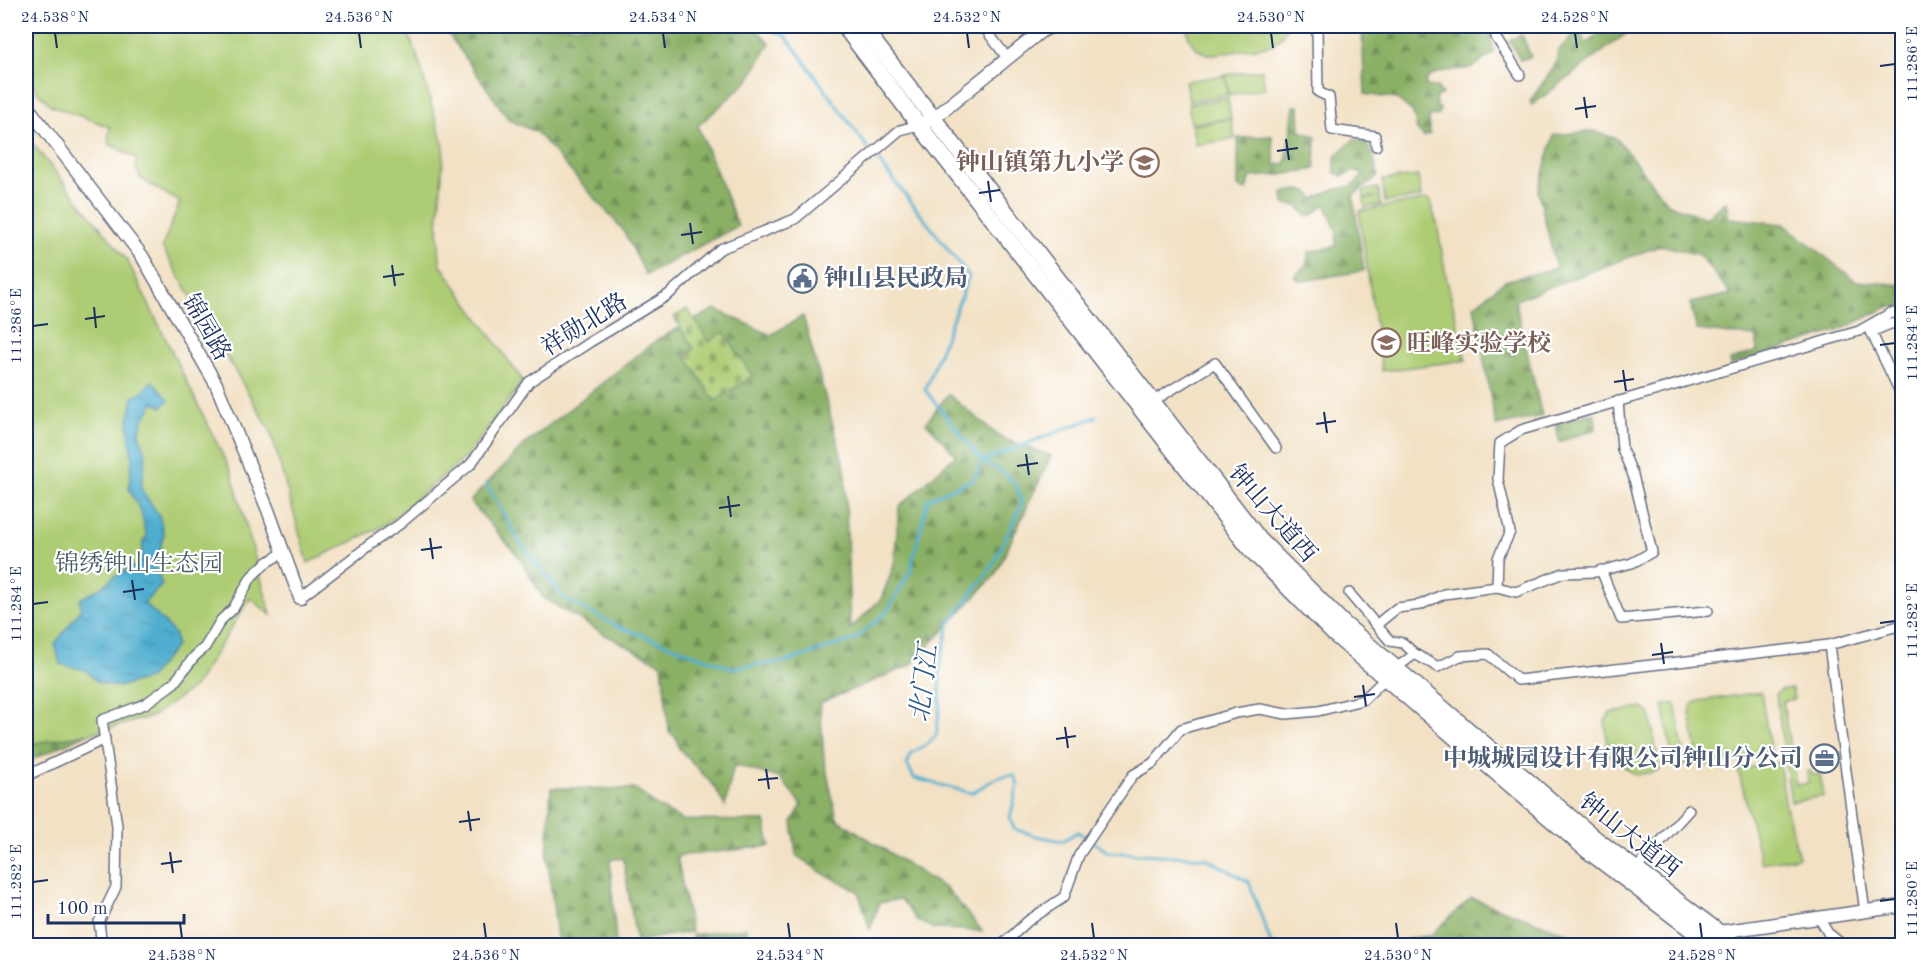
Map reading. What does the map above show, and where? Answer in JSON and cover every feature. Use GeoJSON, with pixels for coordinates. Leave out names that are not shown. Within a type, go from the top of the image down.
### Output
{"type":"FeatureCollection","features":[{"type":"Feature","properties":{"kind":"highway","name":"钟山大道西"},"geometry":{"type":"LineString","coordinates":[[844,26],[919,124],[1147,405]]}},
{"type":"Feature","properties":{"kind":"highway","name":"钟山大道西"},"geometry":{"type":"LineString","coordinates":[[862,26],[934,118],[1147,405],[1250,549],[1334,634],[1391,673],[1587,850],[1631,874],[1714,942],[1737,945]]}},
{"type":"Feature","properties":{"kind":"street"},"geometry":{"type":"LineString","coordinates":[[983,26],[1008,58]]}},
{"type":"Feature","properties":{"kind":"street"},"geometry":{"type":"LineString","coordinates":[[919,124],[934,118],[1051,26]]}},
{"type":"Feature","properties":{"kind":"street"},"geometry":{"type":"LineString","coordinates":[[1317,26],[1318,92],[1329,97],[1332,130],[1375,136],[1376,146]]}},
{"type":"Feature","properties":{"kind":"street"},"geometry":{"type":"LineString","coordinates":[[1520,75],[1497,37],[1495,29],[1530,26]]}},
{"type":"Feature","properties":{"kind":"street","name":"锦园路"},"geometry":{"type":"LineString","coordinates":[[26,105],[142,256],[210,374],[268,510],[300,598]]}},
{"type":"Feature","properties":{"kind":"street","name":"祥勋北路"},"geometry":{"type":"LineString","coordinates":[[300,598],[400,524],[471,464],[529,382],[668,295],[720,249],[795,219],[900,130],[919,124]]}},
{"type":"Feature","properties":{"kind":"street"},"geometry":{"type":"LineString","coordinates":[[1497,587],[1498,558],[1510,532],[1498,479],[1500,443],[1521,430],[1859,331],[1891,314],[1902,314]]}},
{"type":"Feature","properties":{"kind":"street"},"geometry":{"type":"LineString","coordinates":[[1902,324],[1890,324],[1871,332],[1902,396]]}},
{"type":"Feature","properties":{"kind":"street"},"geometry":{"type":"LineString","coordinates":[[1147,405],[1215,363],[1276,448]]}},
{"type":"Feature","properties":{"kind":"street"},"geometry":{"type":"LineString","coordinates":[[1376,625],[1397,608],[1420,605],[1444,594],[1497,587],[1516,592],[1563,573],[1601,570],[1632,563],[1652,552],[1633,475],[1622,449],[1618,401]]}},
{"type":"Feature","properties":{"kind":"street"},"geometry":{"type":"LineString","coordinates":[[102,945],[99,922],[116,887],[117,826],[102,720],[145,704],[174,682],[205,647],[221,620],[233,609],[252,576],[266,563],[284,552]]}},
{"type":"Feature","properties":{"kind":"street"},"geometry":{"type":"LineString","coordinates":[[1601,570],[1621,619],[1708,611]]}},
{"type":"Feature","properties":{"kind":"street"},"geometry":{"type":"LineString","coordinates":[[1349,593],[1390,641],[1403,643],[1415,654],[1438,667],[1460,656],[1488,654],[1518,680],[1829,645],[1902,625]]}},
{"type":"Feature","properties":{"kind":"street"},"geometry":{"type":"LineString","coordinates":[[1829,645],[1865,912]]}},
{"type":"Feature","properties":{"kind":"street"},"geometry":{"type":"LineString","coordinates":[[1001,945],[1028,921],[1064,897],[1079,855],[1133,775],[1153,763],[1181,729],[1236,713],[1260,709],[1286,714],[1318,711],[1363,700],[1415,654]]}},
{"type":"Feature","properties":{"kind":"street"},"geometry":{"type":"LineString","coordinates":[[26,776],[105,739]]}},
{"type":"Feature","properties":{"kind":"street"},"geometry":{"type":"LineString","coordinates":[[1631,874],[1689,810]]}},
{"type":"Feature","properties":{"kind":"street"},"geometry":{"type":"LineString","coordinates":[[1714,942],[1819,918],[1902,906]]}},
{"type":"Feature","properties":{"kind":"street"},"geometry":{"type":"LineString","coordinates":[[1819,918],[1828,933],[1844,945]]}},
{"type":"Feature","properties":{"kind":"green space"},"geometry":{"type":"Polygon","coordinates":[[[26,26],[405,26],[417,55],[444,147],[438,227],[440,264],[523,381],[465,458],[385,525],[308,563],[270,430],[162,247],[180,202],[141,179],[136,168],[137,159],[108,143],[110,127],[50,105],[26,79],[26,26]]]}},
{"type":"Feature","properties":{"kind":"green space"},"geometry":{"type":"Polygon","coordinates":[[[443,26],[753,26],[770,43],[749,80],[698,126],[738,226],[646,275],[623,230],[536,132],[509,120],[443,26]]]}},
{"type":"Feature","properties":{"kind":"green space"},"geometry":{"type":"Polygon","coordinates":[[[1187,26],[1288,26],[1280,39],[1272,45],[1229,53],[1207,54],[1195,47],[1188,35],[1187,26]]]}},
{"type":"Feature","properties":{"kind":"green space"},"geometry":{"type":"Polygon","coordinates":[[[1372,26],[1489,26],[1494,52],[1474,66],[1435,73],[1425,82],[1428,87],[1437,87],[1442,94],[1435,98],[1437,108],[1440,108],[1439,115],[1429,116],[1430,134],[1424,137],[1417,130],[1413,112],[1397,99],[1365,94],[1362,30],[1371,29],[1372,26]]]}},
{"type":"Feature","properties":{"kind":"green space"},"geometry":{"type":"Polygon","coordinates":[[[1607,26],[1636,26],[1532,105],[1530,101],[1555,65],[1559,50],[1579,28],[1585,43],[1590,42],[1607,26]]]}},
{"type":"Feature","properties":{"kind":"green space"},"geometry":{"type":"Polygon","coordinates":[[[1522,35],[1531,57],[1520,60],[1509,40],[1522,35]]]}},
{"type":"Feature","properties":{"kind":"green space"},"geometry":{"type":"Polygon","coordinates":[[[1262,70],[1265,89],[1229,95],[1226,75],[1262,70]]]}},
{"type":"Feature","properties":{"kind":"green space"},"geometry":{"type":"Polygon","coordinates":[[[1225,75],[1228,95],[1189,101],[1185,81],[1225,75]]]}},
{"type":"Feature","properties":{"kind":"green space"},"geometry":{"type":"Polygon","coordinates":[[[1228,98],[1231,118],[1191,124],[1188,104],[1228,98]]]}},
{"type":"Feature","properties":{"kind":"green space"},"geometry":{"type":"Polygon","coordinates":[[[1294,106],[1299,106],[1300,131],[1316,136],[1315,169],[1251,177],[1246,190],[1238,187],[1238,138],[1272,136],[1275,165],[1286,163],[1294,106]]]}},
{"type":"Feature","properties":{"kind":"green space"},"geometry":{"type":"Polygon","coordinates":[[[1231,119],[1235,139],[1195,145],[1192,125],[1231,119]]]}},
{"type":"Feature","properties":{"kind":"green space"},"geometry":{"type":"Polygon","coordinates":[[[1593,131],[1617,139],[1668,204],[1706,218],[1726,201],[1729,218],[1784,224],[1856,281],[1902,285],[1902,307],[1888,307],[1840,330],[1730,365],[1729,361],[1757,351],[1757,337],[1697,330],[1690,303],[1731,294],[1699,255],[1662,245],[1515,300],[1542,416],[1496,426],[1474,306],[1505,281],[1556,268],[1538,191],[1554,135],[1593,131]]]}},
{"type":"Feature","properties":{"kind":"green space","name":"锦绣钟山生态园"},"geometry":{"type":"Polygon","coordinates":[[[26,136],[127,260],[232,474],[271,615],[250,598],[194,687],[153,716],[87,734],[36,743],[26,743],[26,136]]]}},
{"type":"Feature","properties":{"kind":"green space"},"geometry":{"type":"Polygon","coordinates":[[[1354,139],[1365,142],[1373,154],[1378,176],[1353,196],[1364,271],[1302,281],[1294,277],[1306,265],[1309,252],[1336,246],[1337,232],[1325,204],[1312,215],[1306,216],[1298,206],[1284,204],[1283,193],[1297,190],[1308,191],[1314,199],[1332,190],[1352,186],[1364,175],[1354,171],[1342,176],[1335,173],[1335,157],[1354,139]]]}},
{"type":"Feature","properties":{"kind":"green space"},"geometry":{"type":"Polygon","coordinates":[[[1418,176],[1421,197],[1385,202],[1382,180],[1418,176]]]}},
{"type":"Feature","properties":{"kind":"green space"},"geometry":{"type":"Polygon","coordinates":[[[1378,188],[1381,205],[1365,207],[1364,199],[1376,197],[1364,198],[1363,191],[1378,188]]]}},
{"type":"Feature","properties":{"kind":"green space"},"geometry":{"type":"Polygon","coordinates":[[[1429,199],[1437,224],[1446,276],[1466,360],[1382,371],[1359,211],[1429,199]]]}},
{"type":"Feature","properties":{"kind":"green space"},"geometry":{"type":"Polygon","coordinates":[[[687,309],[709,342],[724,332],[752,376],[715,401],[685,355],[694,349],[674,317],[687,309]]]}},
{"type":"Feature","properties":{"kind":"green space"},"geometry":{"type":"Polygon","coordinates":[[[715,309],[771,335],[803,316],[845,469],[850,629],[881,599],[894,565],[899,507],[956,455],[926,423],[948,394],[1000,437],[1051,456],[995,575],[911,665],[820,703],[824,759],[837,819],[948,890],[982,931],[934,929],[916,920],[901,899],[879,903],[870,929],[858,891],[824,874],[796,855],[792,822],[802,805],[780,778],[734,765],[725,806],[714,786],[679,749],[676,737],[669,732],[662,664],[604,634],[543,598],[519,557],[470,501],[524,445],[658,339],[715,309]]]}},
{"type":"Feature","properties":{"kind":"green space"},"geometry":{"type":"Polygon","coordinates":[[[1595,414],[1596,429],[1559,442],[1556,422],[1595,414]]]}},
{"type":"Feature","properties":{"kind":"green space"},"geometry":{"type":"Polygon","coordinates":[[[1782,689],[1792,689],[1794,699],[1783,702],[1796,785],[1808,783],[1807,771],[1811,771],[1812,775],[1820,774],[1824,796],[1791,802],[1776,694],[1782,689]]]}},
{"type":"Feature","properties":{"kind":"green space"},"geometry":{"type":"Polygon","coordinates":[[[1761,692],[1771,754],[1705,765],[1699,764],[1690,714],[1692,704],[1698,701],[1761,692]]]}},
{"type":"Feature","properties":{"kind":"green space"},"geometry":{"type":"Polygon","coordinates":[[[1675,703],[1686,766],[1674,768],[1663,705],[1675,703]]]}},
{"type":"Feature","properties":{"kind":"green space"},"geometry":{"type":"Polygon","coordinates":[[[1642,708],[1650,713],[1660,771],[1635,775],[1608,754],[1605,721],[1610,713],[1642,708]]]}},
{"type":"Feature","properties":{"kind":"green space"},"geometry":{"type":"Polygon","coordinates":[[[87,734],[26,762],[26,743],[87,734]]]}},
{"type":"Feature","properties":{"kind":"green space"},"geometry":{"type":"Polygon","coordinates":[[[1779,762],[1786,807],[1799,857],[1761,863],[1738,769],[1779,762]]]}},
{"type":"Feature","properties":{"kind":"green space"},"geometry":{"type":"Polygon","coordinates":[[[551,788],[636,789],[655,805],[682,820],[765,821],[770,846],[677,856],[691,932],[636,941],[623,858],[610,860],[616,945],[558,945],[547,856],[551,788]]]}},
{"type":"Feature","properties":{"kind":"green space"},"geometry":{"type":"Polygon","coordinates":[[[1471,898],[1600,945],[1446,946],[1444,942],[1418,941],[1408,945],[1384,945],[1432,934],[1471,898]]]}},
{"type":"Feature","properties":{"kind":"green space"},"geometry":{"type":"Polygon","coordinates":[[[746,928],[749,945],[693,945],[692,935],[746,928]]]}},
{"type":"Feature","properties":{"kind":"water"},"geometry":{"type":"Polygon","coordinates":[[[152,381],[169,400],[162,407],[154,402],[142,423],[139,434],[146,453],[141,489],[159,515],[164,535],[156,568],[162,585],[144,603],[175,635],[176,646],[148,679],[118,687],[98,682],[85,670],[60,664],[55,644],[81,609],[80,599],[115,576],[141,563],[143,540],[147,538],[141,512],[129,489],[132,458],[128,424],[133,397],[140,394],[152,381]]]}},
{"type":"Feature","properties":{"kind":"waterway","name":"北门江"},"geometry":{"type":"LineString","coordinates":[[761,26],[785,35],[868,148]]}},
{"type":"Feature","properties":{"kind":"waterway","name":"北门江"},"geometry":{"type":"LineString","coordinates":[[877,159],[969,276],[925,390],[982,461],[1004,473],[1016,485],[1022,504],[991,568],[949,624],[940,665],[940,705],[936,736],[912,753],[907,764],[914,778],[971,793],[999,777],[1014,775],[1018,784],[1010,818],[1014,829],[1062,841],[1078,832],[1108,852],[1206,858],[1249,882],[1272,946]]}},
{"type":"Feature","properties":{"kind":"waterway"},"geometry":{"type":"LineString","coordinates":[[486,483],[519,541],[565,599],[617,626],[732,668],[788,661],[856,639],[887,611],[910,572],[928,499],[974,479],[982,461],[1096,417]]}},
{"type":"Feature","properties":{"kind":"place","name":"钟山镇第九小学"},"geometry":{"type":"Point","coordinates":[1145,162]}},
{"type":"Feature","properties":{"kind":"place","name":"钟山县民政局"},"geometry":{"type":"Point","coordinates":[803,278]}},
{"type":"Feature","properties":{"kind":"place","name":"旺峰实验学校"},"geometry":{"type":"Point","coordinates":[1386,343]}},
{"type":"Feature","properties":{"kind":"place","name":"中城城园设计有限公司钟山分公司"},"geometry":{"type":"Point","coordinates":[1824,758]}}]}
